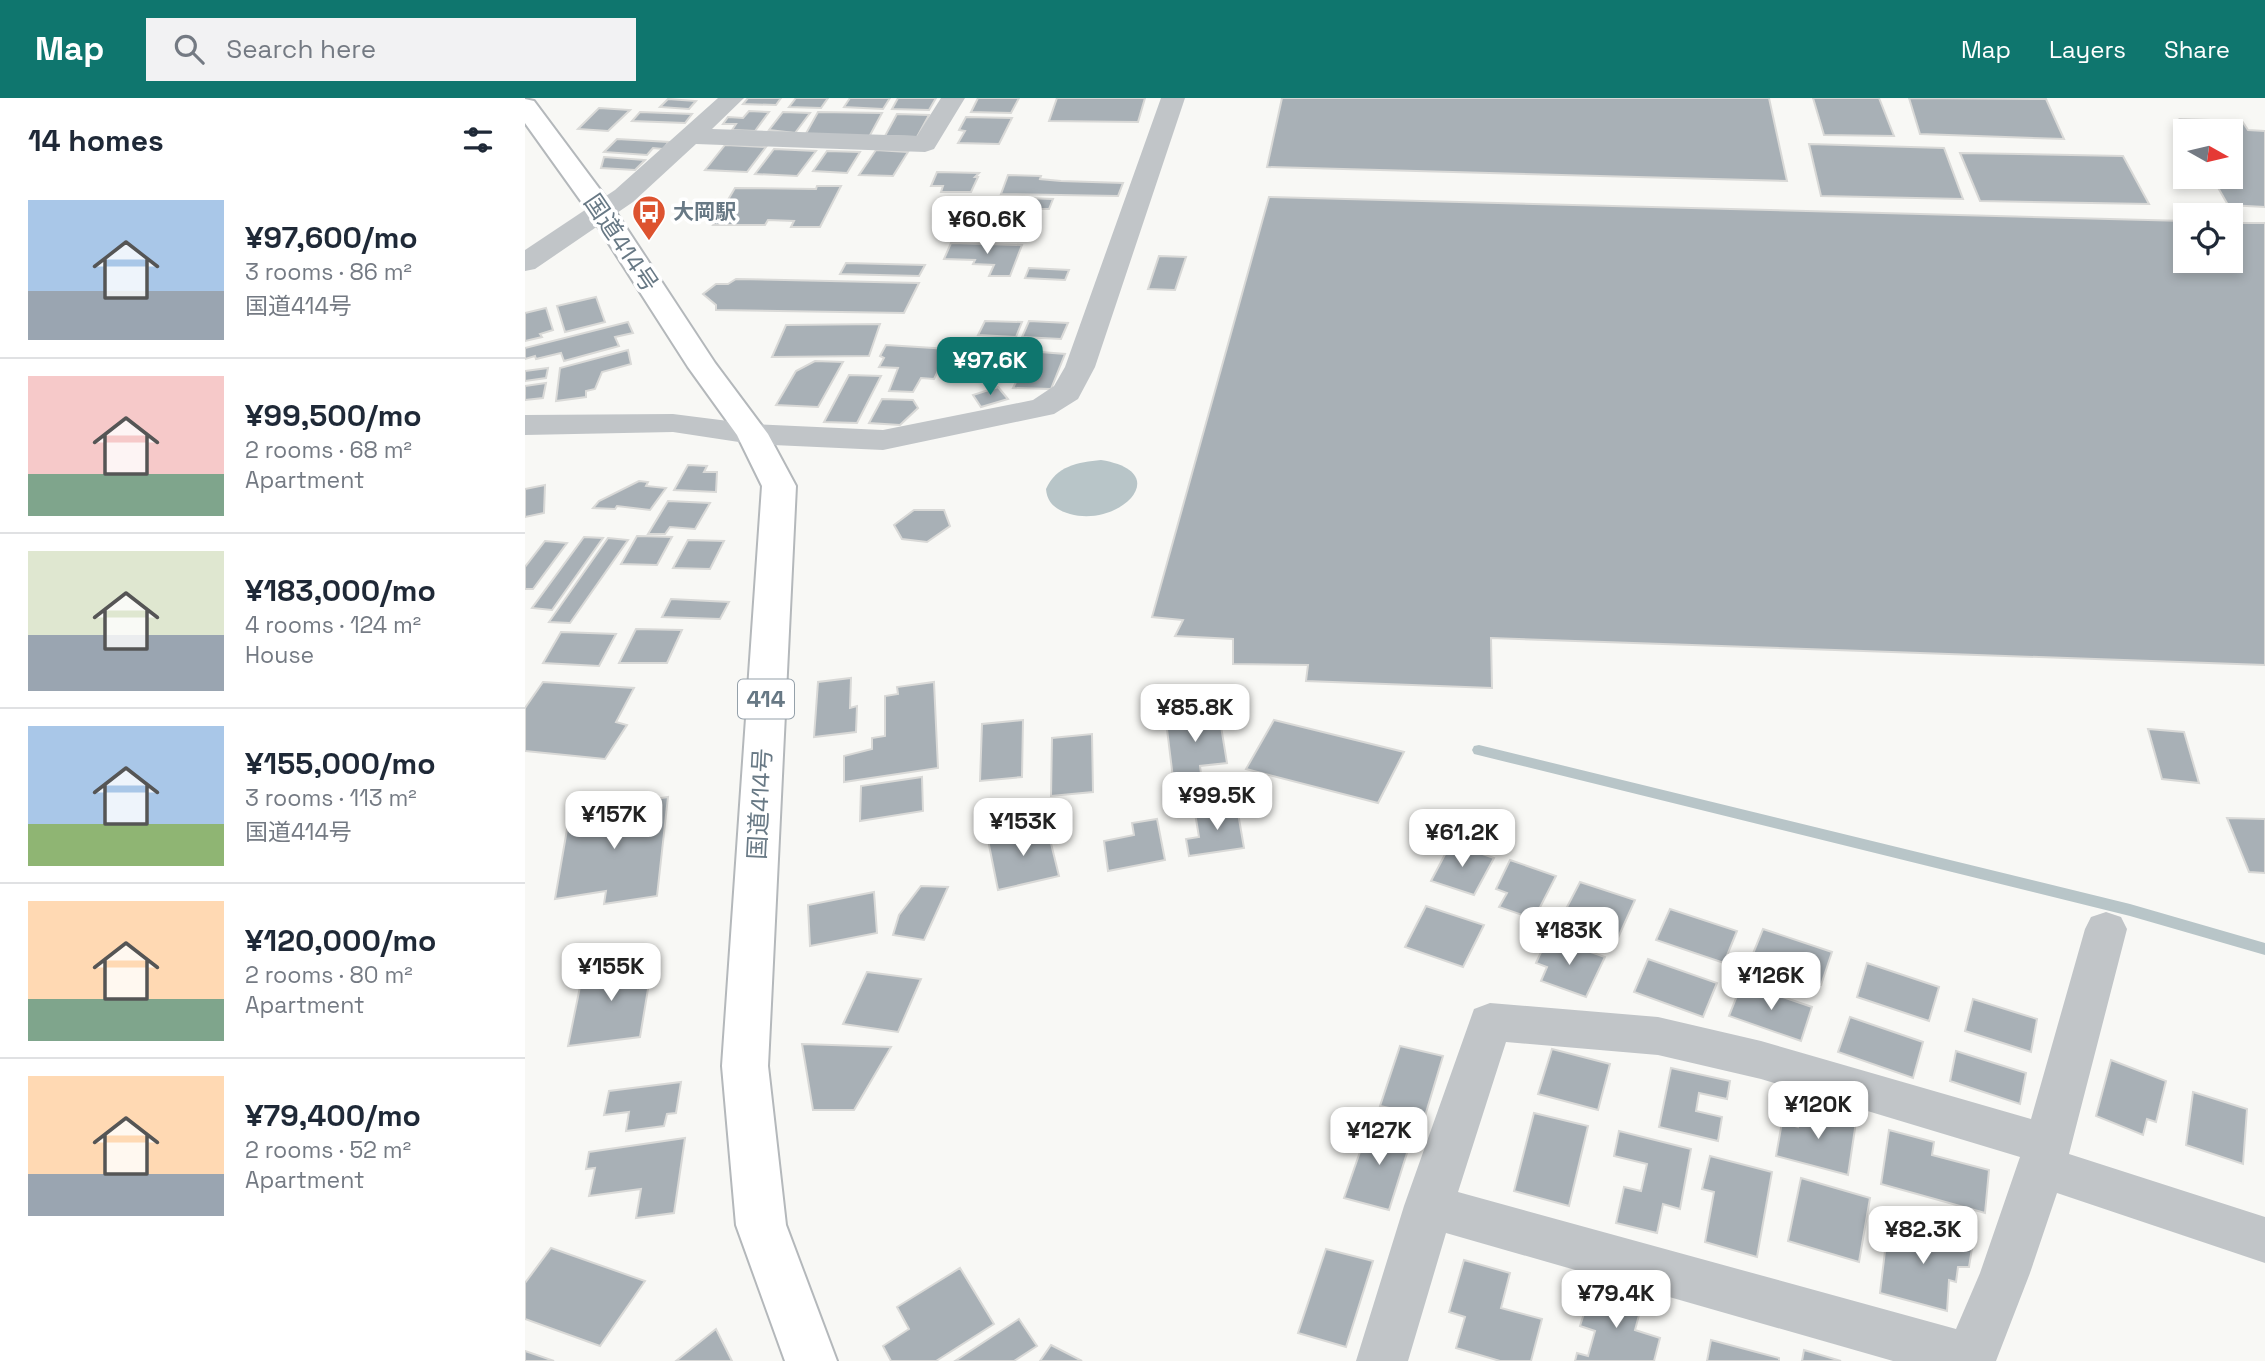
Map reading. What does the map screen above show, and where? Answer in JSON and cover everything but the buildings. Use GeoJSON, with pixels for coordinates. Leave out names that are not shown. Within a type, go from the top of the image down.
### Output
{"type":"FeatureCollection","features":[{"type":"Feature","properties":{"kind":"highway","name":"国道414号"},"geometry":{"type":"LineString","coordinates":[[525,106],[600,209],[703,367],[752,434],[779,486],[745,1066],[761,1225],[811,1361]]}},
{"type":"Feature","properties":{"kind":"street"},"geometry":{"type":"LineString","coordinates":[[525,263],[600,209],[624,196],[732,98]]}},
{"type":"Feature","properties":{"kind":"street"},"geometry":{"type":"LineString","coordinates":[[691,136],[925,144],[953,98]]}},
{"type":"Feature","properties":{"kind":"street"},"geometry":{"type":"LineString","coordinates":[[525,425],[673,423],[752,434],[883,440],[1043,407],[1067,392],[1080,367],[1173,98]]}},
{"type":"Feature","properties":{"kind":"street"},"geometry":{"type":"LineString","coordinates":[[1429,1206],[1970,1359],[2005,1273],[2044,1155],[2106,929]]}},
{"type":"Feature","properties":{"kind":"street"},"geometry":{"type":"LineString","coordinates":[[1382,1361],[1429,1206],[1490,1022],[1658,1036],[1761,1060],[2044,1155],[2265,1240]]}},
{"type":"Feature","properties":{"kind":"shaded area"},"geometry":{"type":"Polygon","coordinates":[[[1101,460],[1123,466],[1135,475],[1137,486],[1132,497],[1106,513],[1088,516],[1070,514],[1053,505],[1046,489],[1056,475],[1076,464],[1101,460]]]}},
{"type":"Feature","properties":{"kind":"waterway"},"geometry":{"type":"LineString","coordinates":[[1479,750],[2130,910],[2265,949]]}},
{"type":"Feature","properties":{"kind":"place","name":"大岡駅"},"geometry":{"type":"Point","coordinates":[649,242]}}]}
